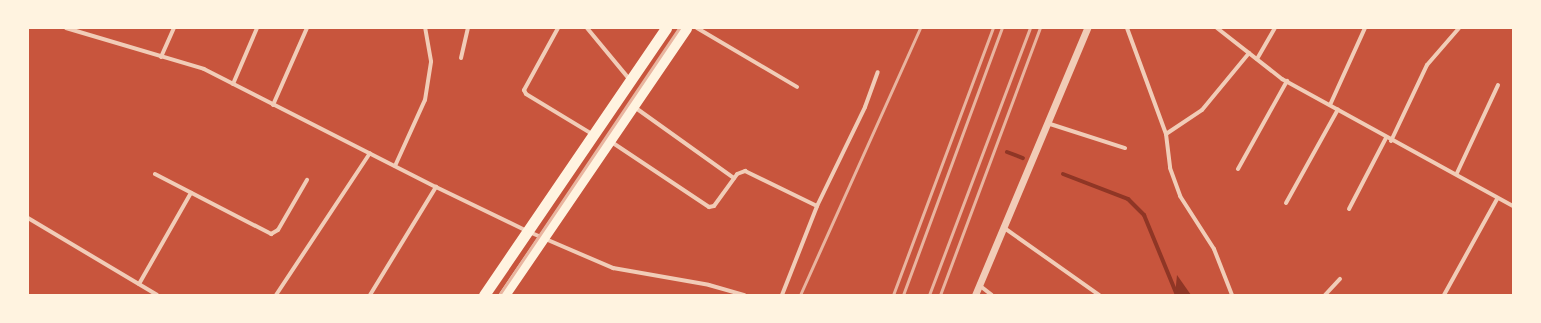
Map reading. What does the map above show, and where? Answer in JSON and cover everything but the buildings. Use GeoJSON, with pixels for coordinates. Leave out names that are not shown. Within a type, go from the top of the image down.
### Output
{"type":"FeatureCollection","features":[{"type":"Feature","properties":{"kind":"highway"},"geometry":{"type":"LineString","coordinates":[[484,295],[666,28]]}},
{"type":"Feature","properties":{"kind":"highway"},"geometry":{"type":"LineString","coordinates":[[504,295],[686,28]]}},
{"type":"Feature","properties":{"kind":"street"},"geometry":{"type":"LineString","coordinates":[[66,28],[204,69],[436,187],[527,231],[613,268],[709,285],[745,295]]}},
{"type":"Feature","properties":{"kind":"street"},"geometry":{"type":"LineString","coordinates":[[161,56],[174,28]]}},
{"type":"Feature","properties":{"kind":"street"},"geometry":{"type":"LineString","coordinates":[[233,84],[257,28]]}},
{"type":"Feature","properties":{"kind":"street"},"geometry":{"type":"LineString","coordinates":[[273,104],[307,28]]}},
{"type":"Feature","properties":{"kind":"street"},"geometry":{"type":"LineString","coordinates":[[395,166],[425,100],[432,62],[425,28]]}},
{"type":"Feature","properties":{"kind":"street"},"geometry":{"type":"LineString","coordinates":[[460,58],[468,28]]}},
{"type":"Feature","properties":{"kind":"street"},"geometry":{"type":"LineString","coordinates":[[558,28],[524,90],[526,94],[593,134]]}},
{"type":"Feature","properties":{"kind":"street"},"geometry":{"type":"LineString","coordinates":[[587,28],[630,80]]}},
{"type":"Feature","properties":{"kind":"street"},"geometry":{"type":"LineString","coordinates":[[696,28],[797,87]]}},
{"type":"Feature","properties":{"kind":"street"},"geometry":{"type":"LineString","coordinates":[[975,295],[1087,28]]}},
{"type":"Feature","properties":{"kind":"street"},"geometry":{"type":"LineString","coordinates":[[1127,28],[1166,134],[1170,168],[1180,196],[1214,249],[1232,295]]}},
{"type":"Feature","properties":{"kind":"street"},"geometry":{"type":"LineString","coordinates":[[1217,28],[1286,81],[1338,109],[1386,138],[1457,173],[1497,198],[1513,206]]}},
{"type":"Feature","properties":{"kind":"street"},"geometry":{"type":"LineString","coordinates":[[1257,59],[1275,28]]}},
{"type":"Feature","properties":{"kind":"street"},"geometry":{"type":"LineString","coordinates":[[1330,105],[1365,28]]}},
{"type":"Feature","properties":{"kind":"street"},"geometry":{"type":"LineString","coordinates":[[1392,141],[1427,65],[1459,28]]}},
{"type":"Feature","properties":{"kind":"street"},"geometry":{"type":"LineString","coordinates":[[1166,134],[1202,110],[1249,53]]}},
{"type":"Feature","properties":{"kind":"street"},"geometry":{"type":"LineString","coordinates":[[782,295],[817,206],[865,107],[878,72]]}},
{"type":"Feature","properties":{"kind":"street"},"geometry":{"type":"LineString","coordinates":[[1238,169],[1286,81]]}},
{"type":"Feature","properties":{"kind":"street"},"geometry":{"type":"LineString","coordinates":[[1457,173],[1498,85]]}},
{"type":"Feature","properties":{"kind":"street"},"geometry":{"type":"LineString","coordinates":[[632,106],[734,178]]}},
{"type":"Feature","properties":{"kind":"street"},"geometry":{"type":"LineString","coordinates":[[1286,203],[1338,109]]}},
{"type":"Feature","properties":{"kind":"street"},"geometry":{"type":"LineString","coordinates":[[1047,123],[1125,148]]}},
{"type":"Feature","properties":{"kind":"street"},"geometry":{"type":"LineString","coordinates":[[1349,209],[1386,138]]}},
{"type":"Feature","properties":{"kind":"street"},"geometry":{"type":"LineString","coordinates":[[609,140],[709,207],[714,206],[734,178],[741,171],[748,172],[817,206]]}},
{"type":"Feature","properties":{"kind":"street"},"geometry":{"type":"LineString","coordinates":[[276,295],[370,153]]}},
{"type":"Feature","properties":{"kind":"street"},"geometry":{"type":"LineString","coordinates":[[155,174],[271,234],[278,230],[308,180]]}},
{"type":"Feature","properties":{"kind":"street"},"geometry":{"type":"LineString","coordinates":[[370,295],[436,187]]}},
{"type":"Feature","properties":{"kind":"street"},"geometry":{"type":"LineString","coordinates":[[139,284],[191,193]]}},
{"type":"Feature","properties":{"kind":"street"},"geometry":{"type":"LineString","coordinates":[[1444,295],[1497,198]]}},
{"type":"Feature","properties":{"kind":"street"},"geometry":{"type":"LineString","coordinates":[[28,218],[157,295]]}},
{"type":"Feature","properties":{"kind":"street"},"geometry":{"type":"LineString","coordinates":[[1003,226],[1099,295]]}},
{"type":"Feature","properties":{"kind":"street"},"geometry":{"type":"LineString","coordinates":[[1325,295],[1340,278]]}},
{"type":"Feature","properties":{"kind":"street"},"geometry":{"type":"LineString","coordinates":[[979,285],[992,295]]}},
{"type":"Feature","properties":{"kind":"shaded area"},"geometry":{"type":"Polygon","coordinates":[[[1177,275],[1191,295],[1175,295],[1177,275]]]}},
{"type":"Feature","properties":{"kind":"waterway"},"geometry":{"type":"LineString","coordinates":[[1007,152],[1023,158]]}},
{"type":"Feature","properties":{"kind":"waterway"},"geometry":{"type":"LineString","coordinates":[[1063,174],[1128,199],[1144,215],[1177,295]]}},
{"type":"Feature","properties":{"kind":"railway"},"geometry":{"type":"LineString","coordinates":[[499,295],[679,28]]}},
{"type":"Feature","properties":{"kind":"railway"},"geometry":{"type":"LineString","coordinates":[[800,295],[920,28]]}},
{"type":"Feature","properties":{"kind":"railway"},"geometry":{"type":"LineString","coordinates":[[893,295],[993,28]]}},
{"type":"Feature","properties":{"kind":"railway"},"geometry":{"type":"LineString","coordinates":[[903,295],[1002,28]]}},
{"type":"Feature","properties":{"kind":"railway"},"geometry":{"type":"LineString","coordinates":[[929,295],[1030,28]]}},
{"type":"Feature","properties":{"kind":"railway"},"geometry":{"type":"LineString","coordinates":[[940,295],[1040,28]]}}]}
